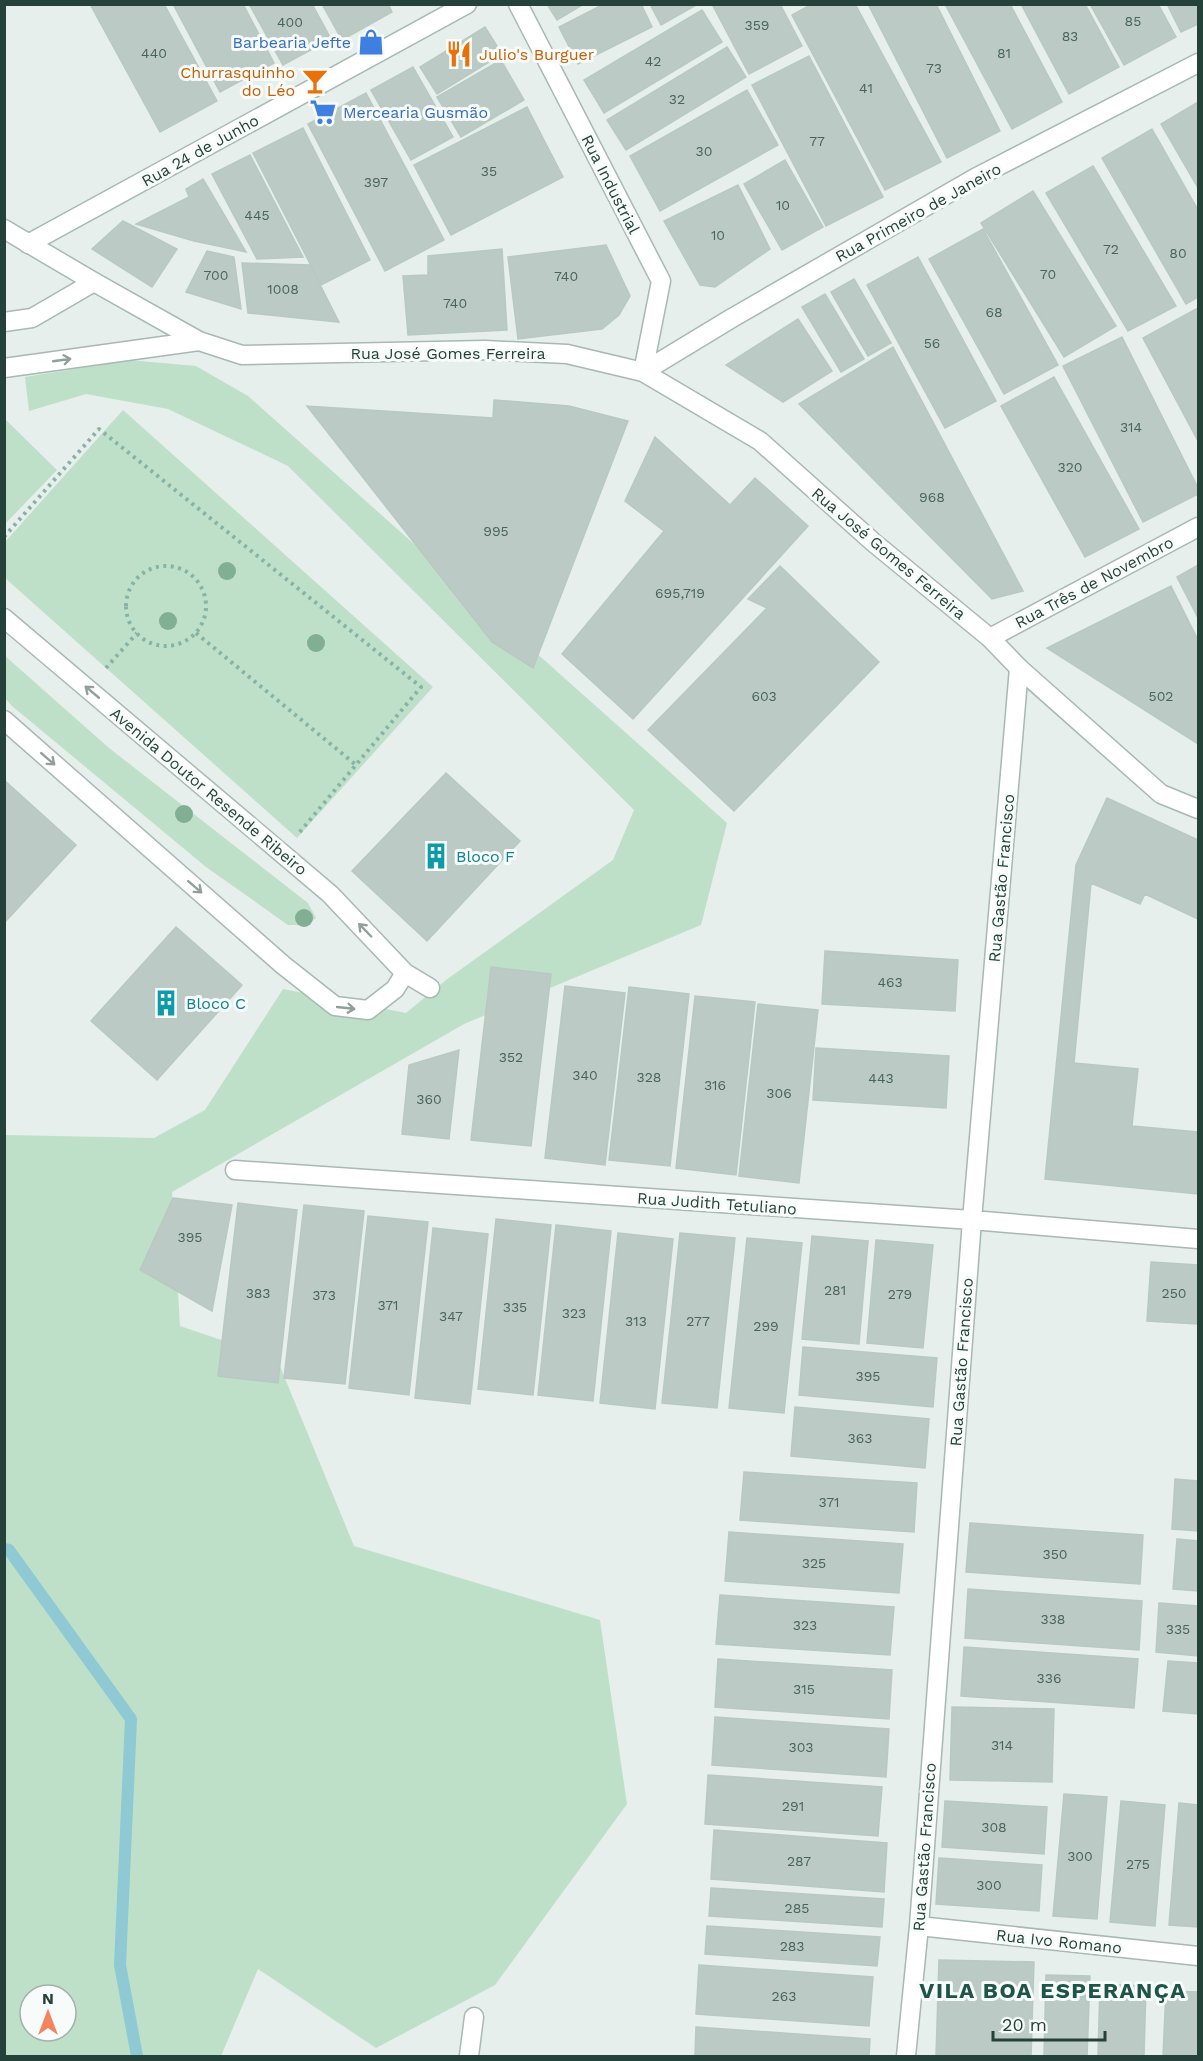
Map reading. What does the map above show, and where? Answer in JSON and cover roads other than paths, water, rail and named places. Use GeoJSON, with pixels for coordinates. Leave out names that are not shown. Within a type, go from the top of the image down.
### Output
{"type":"FeatureCollection","features":[{"type":"Feature","properties":{"kind":"street","name":"Rua 24 de Junho"},"geometry":{"type":"LineString","coordinates":[[28,244],[467,4]]}},
{"type":"Feature","properties":{"kind":"street","name":"Rua Industrial"},"geometry":{"type":"LineString","coordinates":[[518,4],[662,280],[643,372]]}},
{"type":"Feature","properties":{"kind":"street","name":"Rua Primeiro de Janeiro"},"geometry":{"type":"LineString","coordinates":[[643,372],[975,178],[1198,63]]}},
{"type":"Feature","properties":{"kind":"street","name":"Rua José Gomes Ferreira"},"geometry":{"type":"LineString","coordinates":[[4,229],[199,341],[242,355],[485,350],[567,354],[643,372],[760,441],[873,543],[990,638],[1019,668],[1161,794],[1198,809]]}},
{"type":"Feature","properties":{"kind":"street"},"geometry":{"type":"LineString","coordinates":[[4,321],[32,318],[94,282]]}},
{"type":"Feature","properties":{"kind":"street"},"geometry":{"type":"LineString","coordinates":[[4,368],[199,341]]}},
{"type":"Feature","properties":{"kind":"street","name":"Rua Três de Novembro"},"geometry":{"type":"LineString","coordinates":[[990,638],[1198,527]]}},
{"type":"Feature","properties":{"kind":"street","name":"Avenida Doutor Resende Ribeiro"},"geometry":{"type":"LineString","coordinates":[[4,618],[330,894],[405,973],[430,988]]}},
{"type":"Feature","properties":{"kind":"street","name":"Rua Gastão Francisco"},"geometry":{"type":"LineString","coordinates":[[906,2056],[919,1926],[972,1220],[1019,668]]}},
{"type":"Feature","properties":{"kind":"street"},"geometry":{"type":"LineString","coordinates":[[4,720],[334,1006],[368,1010],[395,989],[405,973]]}},
{"type":"Feature","properties":{"kind":"street","name":"Rua Judith Tetuliano"},"geometry":{"type":"LineString","coordinates":[[235,1170],[972,1220],[1198,1239]]}},
{"type":"Feature","properties":{"kind":"street","name":"Rua Ivo Romano"},"geometry":{"type":"LineString","coordinates":[[919,1926],[1198,1956]]}},
{"type":"Feature","properties":{"kind":"street"},"geometry":{"type":"LineString","coordinates":[[469,2056],[474,2017]]}},
{"type":"Feature","properties":{"kind":"waterway"},"geometry":{"type":"LineString","coordinates":[[4,1549],[9,1550],[131,1719],[120,1965],[137,2056]]}},
{"type":"Feature","properties":{"kind":"place","name":"Barbearia Jefte"},"geometry":{"type":"Point","coordinates":[371,42]}},
{"type":"Feature","properties":{"kind":"place","name":"Julio's Burguer"},"geometry":{"type":"Point","coordinates":[459,54]}},
{"type":"Feature","properties":{"kind":"place","name":"Churrasquinho do Léo"},"geometry":{"type":"Point","coordinates":[315,81]}},
{"type":"Feature","properties":{"kind":"place","name":"Mercearia Gusmão"},"geometry":{"type":"Point","coordinates":[323,112]}},
{"type":"Feature","properties":{"kind":"place","name":"Bloco F"},"geometry":{"type":"Point","coordinates":[436,856]}},
{"type":"Feature","properties":{"kind":"place","name":"Bloco C"},"geometry":{"type":"Point","coordinates":[166,1003]}},
{"type":"Feature","properties":{"kind":"district","name":"VILA BOA ESPERANÇA"},"geometry":{"type":"Point","coordinates":[1053,1990]}}]}
